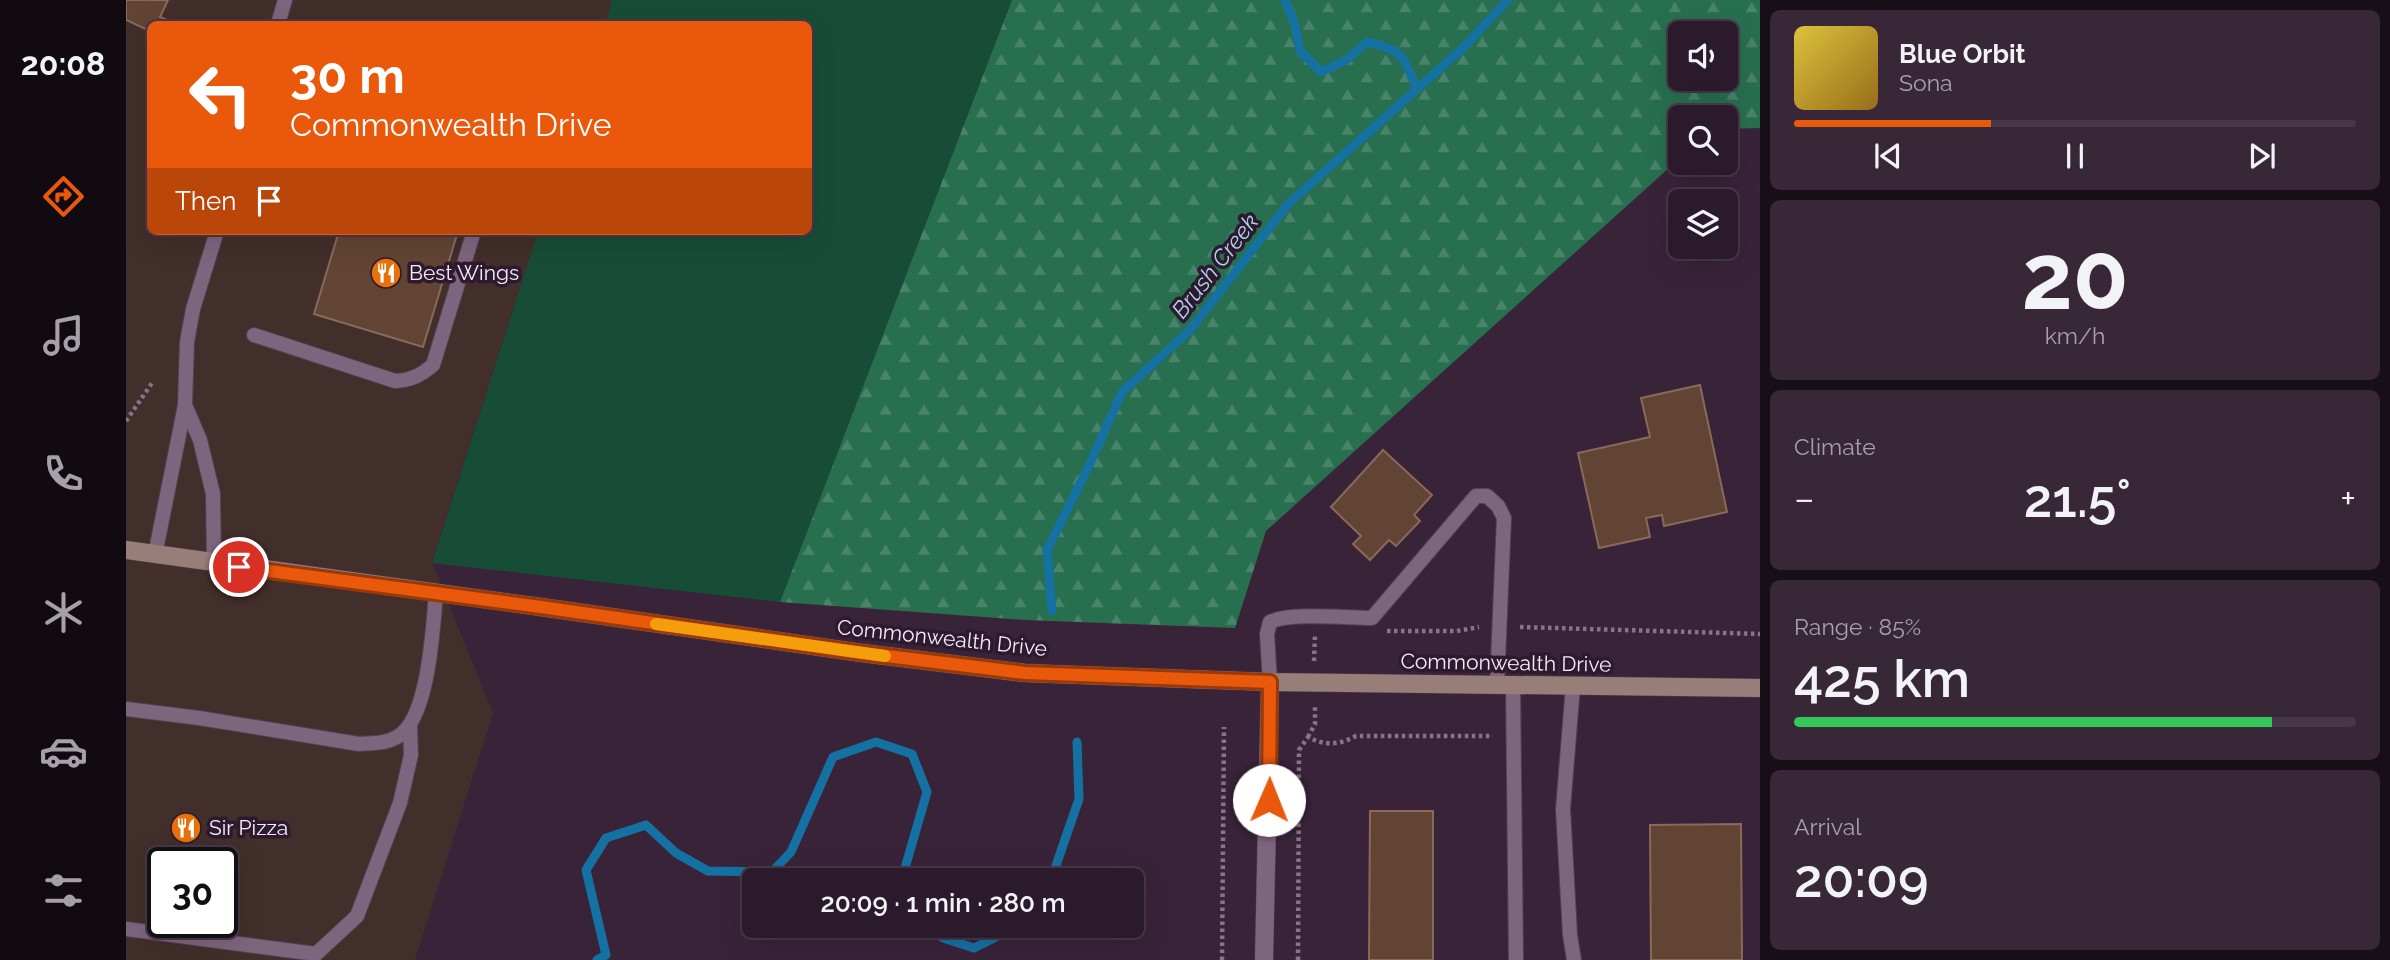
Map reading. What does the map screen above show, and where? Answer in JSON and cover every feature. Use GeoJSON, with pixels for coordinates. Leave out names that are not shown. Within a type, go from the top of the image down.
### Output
{"type":"FeatureCollection","features":[{"type":"Feature","properties":{"kind":"street","name":"Commonwealth Drive"},"geometry":{"type":"LineString","coordinates":[[126,550],[862,653],[1025,673],[1270,682],[1760,688]]}},
{"type":"Feature","properties":{"kind":"street"},"geometry":{"type":"LineString","coordinates":[[1264,960],[1270,682]]}},
{"type":"Feature","properties":{"kind":"lane"},"geometry":{"type":"LineString","coordinates":[[279,21],[285,0]]}},
{"type":"Feature","properties":{"kind":"lane"},"geometry":{"type":"LineString","coordinates":[[155,555],[184,405],[187,342],[193,309],[216,235]]}},
{"type":"Feature","properties":{"kind":"lane"},"geometry":{"type":"LineString","coordinates":[[254,335],[395,381],[409,380],[421,375],[433,365],[473,235]]}},
{"type":"Feature","properties":{"kind":"lane"},"geometry":{"type":"LineString","coordinates":[[184,405],[200,440],[213,494],[214,564]]}},
{"type":"Feature","properties":{"kind":"lane"},"geometry":{"type":"LineString","coordinates":[[1270,682],[1267,634],[1270,622],[1297,618],[1372,618],[1476,496],[1487,496],[1499,506],[1504,517],[1505,685],[1516,960]]}},
{"type":"Feature","properties":{"kind":"lane"},"geometry":{"type":"LineString","coordinates":[[126,709],[359,744],[380,743],[399,737],[410,725],[417,711],[425,684],[436,593]]}},
{"type":"Feature","properties":{"kind":"lane"},"geometry":{"type":"LineString","coordinates":[[1573,686],[1563,809],[1570,935],[1574,960]]}},
{"type":"Feature","properties":{"kind":"lane"},"geometry":{"type":"LineString","coordinates":[[126,929],[316,954],[357,916],[400,803],[411,755],[410,725]]}},
{"type":"Feature","properties":{"kind":"path"},"geometry":{"type":"LineString","coordinates":[[126,421],[152,383]]}},
{"type":"Feature","properties":{"kind":"path"},"geometry":{"type":"LineString","coordinates":[[1222,960],[1224,727]]}},
{"type":"Feature","properties":{"kind":"path"},"geometry":{"type":"LineString","coordinates":[[1298,960],[1299,750],[1308,737],[1318,743],[1341,744],[1356,736],[1494,736]]}},
{"type":"Feature","properties":{"kind":"shaded area"},"geometry":{"type":"Polygon","coordinates":[[[126,0],[612,0],[606,21],[147,21],[147,235],[537,235],[432,562],[493,713],[415,960],[126,960],[126,0]]]}},
{"type":"Feature","properties":{"kind":"green space"},"geometry":{"type":"Polygon","coordinates":[[[612,0],[1012,0],[780,602],[432,563],[537,235],[812,235],[812,21],[606,21],[612,0]]]}},
{"type":"Feature","properties":{"kind":"green space"},"geometry":{"type":"Polygon","coordinates":[[[1012,0],[1760,0],[1760,128],[1738,129],[1738,105],[1668,105],[1668,169],[1266,531],[1235,628],[1025,620],[780,602],[1012,0]]]}},
{"type":"Feature","properties":{"kind":"building"},"geometry":{"type":"Polygon","coordinates":[[[126,0],[168,0],[160,17],[169,21],[147,21],[147,30],[126,20],[126,0]]]}},
{"type":"Feature","properties":{"kind":"building","name":"Best Wings"},"geometry":{"type":"Polygon","coordinates":[[[338,235],[457,235],[423,347],[314,314],[338,235]]]}},
{"type":"Feature","properties":{"kind":"building"},"geometry":{"type":"Polygon","coordinates":[[[1700,385],[1727,512],[1664,526],[1662,515],[1646,518],[1650,537],[1599,548],[1578,453],[1650,437],[1641,398],[1700,385]]]}},
{"type":"Feature","properties":{"kind":"building"},"geometry":{"type":"Polygon","coordinates":[[[1383,450],[1432,495],[1414,515],[1420,521],[1396,546],[1389,540],[1370,560],[1353,544],[1361,536],[1331,507],[1383,450]]]}},
{"type":"Feature","properties":{"kind":"building"},"geometry":{"type":"Polygon","coordinates":[[[1370,811],[1433,811],[1433,960],[1369,960],[1370,811]]]}},
{"type":"Feature","properties":{"kind":"building"},"geometry":{"type":"Polygon","coordinates":[[[1741,824],[1742,960],[1651,960],[1650,825],[1741,824]]]}},
{"type":"Feature","properties":{"kind":"waterway"},"geometry":{"type":"LineString","coordinates":[[1285,0],[1295,25],[1300,51],[1321,72],[1348,59],[1367,42],[1388,48],[1401,56],[1417,89]]}},
{"type":"Feature","properties":{"kind":"waterway","name":"Brush Creek"},"geometry":{"type":"LineString","coordinates":[[1052,611],[1047,550],[1122,392],[1190,330],[1288,204],[1463,48],[1508,0]]}},
{"type":"Feature","properties":{"kind":"waterway","name":"Brush Creek"},"geometry":{"type":"LineString","coordinates":[[776,868],[791,852],[833,757],[876,742],[912,754],[927,792],[905,868]]}},
{"type":"Feature","properties":{"kind":"waterway","name":"Brush Creek"},"geometry":{"type":"LineString","coordinates":[[1055,868],[1079,799],[1077,742]]}},
{"type":"Feature","properties":{"kind":"waterway","name":"Brush Creek"},"geometry":{"type":"LineString","coordinates":[[597,960],[606,955],[586,870],[606,838],[646,825],[676,853],[708,871],[742,872]]}},
{"type":"Feature","properties":{"kind":"waterway","name":"Brush Creek"},"geometry":{"type":"LineString","coordinates":[[943,938],[974,948],[994,938]]}},
{"type":"Feature","properties":{"kind":"slow traffic"},"geometry":{"type":"LineString","coordinates":[[656,624],[885,656]]}},
{"type":"Feature","properties":{"kind":"place","name":"Best Wings"},"geometry":{"type":"Point","coordinates":[386,273]}},
{"type":"Feature","properties":{"kind":"place","name":"Sir Pizza"},"geometry":{"type":"Point","coordinates":[186,828]}},
{"type":"Feature","properties":{"kind":"route"},"geometry":{"type":"LineString","coordinates":[[239,567],[1025,673],[1270,682],[1269,800]]}}]}
